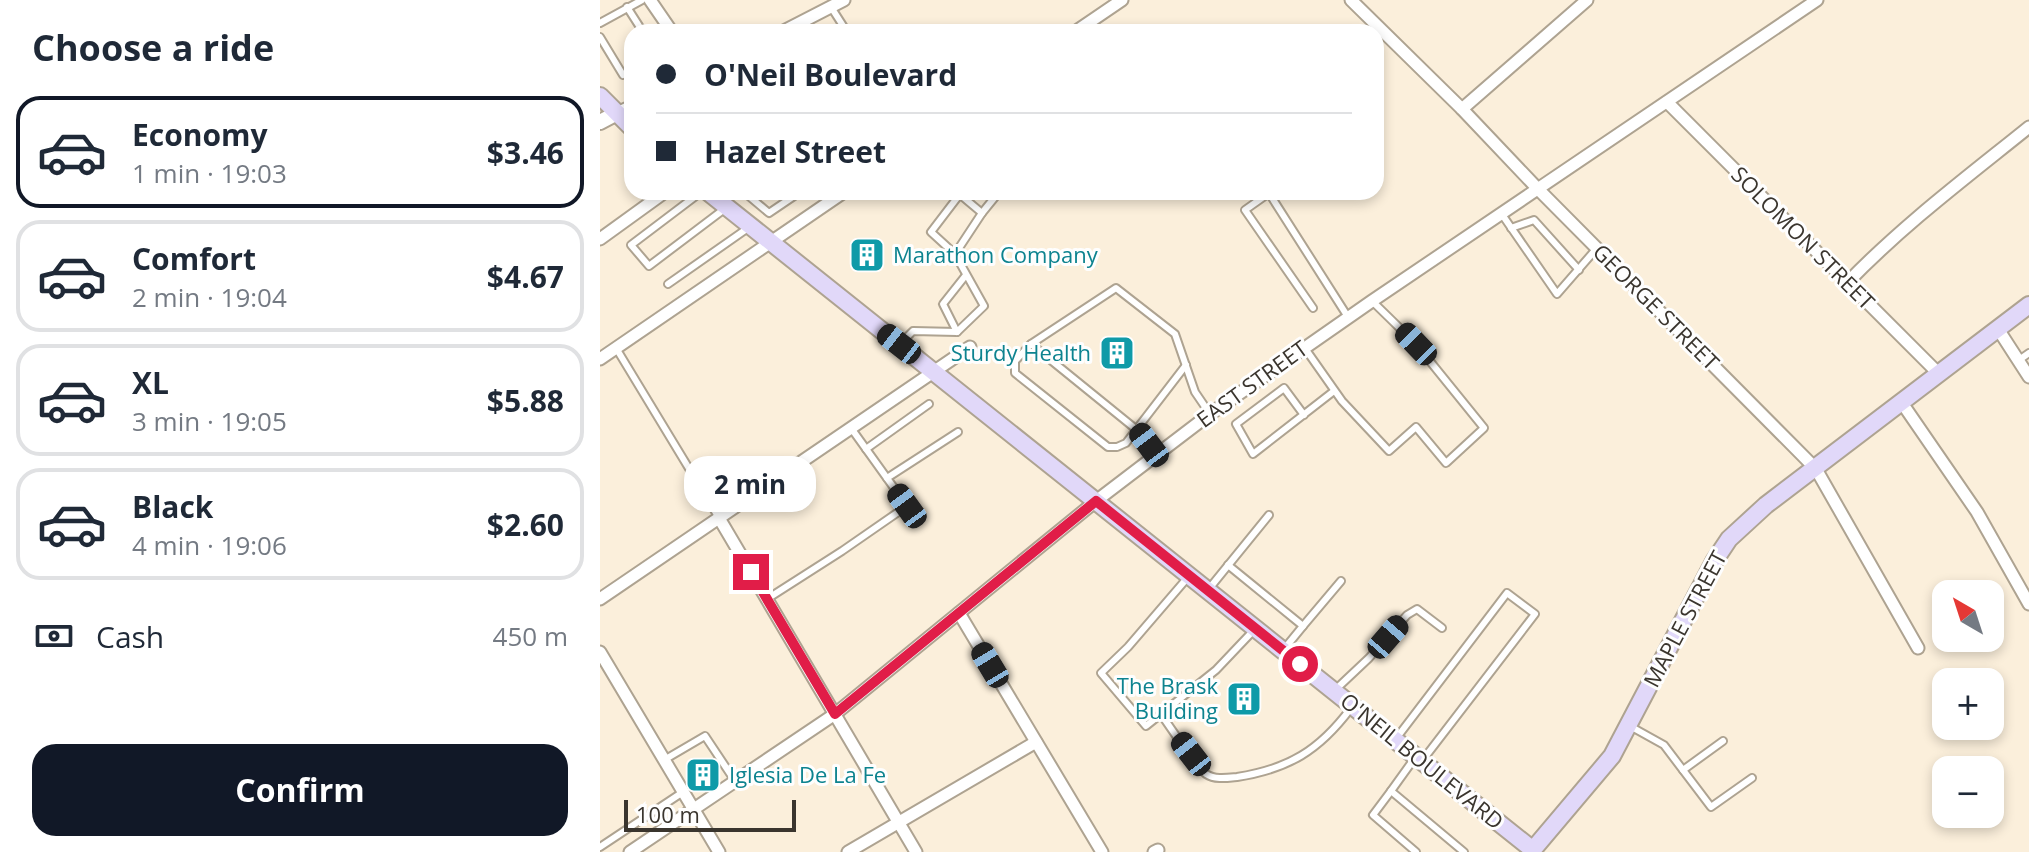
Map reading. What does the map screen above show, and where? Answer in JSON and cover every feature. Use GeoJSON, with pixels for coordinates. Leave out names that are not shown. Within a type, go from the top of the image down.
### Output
{"type":"FeatureCollection","features":[{"type":"Feature","properties":{"kind":"main road"},"geometry":{"type":"LineString","coordinates":[[600,96],[624,110]]}},
{"type":"Feature","properties":{"kind":"main road","name":"O'NEIL BOULEVARD"},"geometry":{"type":"LineString","coordinates":[[718,200],[1533,851]]}},
{"type":"Feature","properties":{"kind":"main road","name":"MAPLE STREET"},"geometry":{"type":"LineString","coordinates":[[1533,851],[1612,756],[1729,539],[1756,513],[2029,305]]}},
{"type":"Feature","properties":{"kind":"street"},"geometry":{"type":"LineString","coordinates":[[650,0],[666,24]]}},
{"type":"Feature","properties":{"kind":"street"},"geometry":{"type":"LineString","coordinates":[[799,24],[825,7],[844,0]]}},
{"type":"Feature","properties":{"kind":"street","name":"GEORGE STREET"},"geometry":{"type":"LineString","coordinates":[[1351,0],[1375,24]]}},
{"type":"Feature","properties":{"kind":"street"},"geometry":{"type":"LineString","coordinates":[[1462,109],[1587,0]]}},
{"type":"Feature","properties":{"kind":"street","name":"EAST STREET"},"geometry":{"type":"LineString","coordinates":[[630,852],[835,714],[1096,501],[1210,414],[1537,188],[1817,0]]}},
{"type":"Feature","properties":{"kind":"street"},"geometry":{"type":"LineString","coordinates":[[1086,24],[1119,1]]}},
{"type":"Feature","properties":{"kind":"street","name":"GEORGE STREET"},"geometry":{"type":"LineString","coordinates":[[1384,32],[1816,469],[1918,648]]}},
{"type":"Feature","properties":{"kind":"street","name":"SOLOMON STREET"},"geometry":{"type":"LineString","coordinates":[[1667,102],[1939,374]]}},
{"type":"Feature","properties":{"kind":"street"},"geometry":{"type":"LineString","coordinates":[[600,122],[624,110]]}},
{"type":"Feature","properties":{"kind":"street"},"geometry":{"type":"LineString","coordinates":[[1847,283],[1929,207],[2029,127]]}},
{"type":"Feature","properties":{"kind":"street"},"geometry":{"type":"LineString","coordinates":[[600,239],[654,200]]}},
{"type":"Feature","properties":{"kind":"street"},"geometry":{"type":"LineString","coordinates":[[600,359],[832,200]]}},
{"type":"Feature","properties":{"kind":"street"},"geometry":{"type":"LineString","coordinates":[[1998,329],[2024,357],[2029,377]]}},
{"type":"Feature","properties":{"kind":"street"},"geometry":{"type":"LineString","coordinates":[[600,599],[970,347]]}},
{"type":"Feature","properties":{"kind":"street"},"geometry":{"type":"LineString","coordinates":[[1902,403],[1977,512],[2029,604]]}},
{"type":"Feature","properties":{"kind":"street"},"geometry":{"type":"LineString","coordinates":[[719,518],[916,852]]}},
{"type":"Feature","properties":{"kind":"street"},"geometry":{"type":"LineString","coordinates":[[959,613],[1102,852]]}},
{"type":"Feature","properties":{"kind":"street"},"geometry":{"type":"LineString","coordinates":[[600,652],[719,852]]}},
{"type":"Feature","properties":{"kind":"street"},"geometry":{"type":"LineString","coordinates":[[848,852],[1036,742]]}},
{"type":"Feature","properties":{"kind":"lane"},"geometry":{"type":"LineString","coordinates":[[600,23],[642,0]]}},
{"type":"Feature","properties":{"kind":"lane"},"geometry":{"type":"LineString","coordinates":[[627,7],[638,24]]}},
{"type":"Feature","properties":{"kind":"lane"},"geometry":{"type":"LineString","coordinates":[[825,7],[840,24]]}},
{"type":"Feature","properties":{"kind":"lane"},"geometry":{"type":"LineString","coordinates":[[600,37],[624,74]]}},
{"type":"Feature","properties":{"kind":"lane"},"geometry":{"type":"LineString","coordinates":[[690,200],[631,245],[649,266],[727,207]]}},
{"type":"Feature","properties":{"kind":"lane"},"geometry":{"type":"LineString","coordinates":[[755,200],[769,213],[788,200]]}},
{"type":"Feature","properties":{"kind":"lane"},"geometry":{"type":"LineString","coordinates":[[899,344],[913,331],[957,332],[984,306],[955,254],[931,232],[953,200]]}},
{"type":"Feature","properties":{"kind":"lane"},"geometry":{"type":"LineString","coordinates":[[966,200],[982,213]]}},
{"type":"Feature","properties":{"kind":"lane"},"geometry":{"type":"LineString","coordinates":[[955,254],[993,200]]}},
{"type":"Feature","properties":{"kind":"lane"},"geometry":{"type":"LineString","coordinates":[[1259,200],[1245,210],[1313,308]]}},
{"type":"Feature","properties":{"kind":"lane"},"geometry":{"type":"LineString","coordinates":[[1273,200],[1348,317]]}},
{"type":"Feature","properties":{"kind":"lane"},"geometry":{"type":"LineString","coordinates":[[1501,213],[1555,293],[1597,248]]}},
{"type":"Feature","properties":{"kind":"lane"},"geometry":{"type":"LineString","coordinates":[[1511,228],[1534,220],[1579,270]]}},
{"type":"Feature","properties":{"kind":"lane"},"geometry":{"type":"LineString","coordinates":[[668,284],[751,226]]}},
{"type":"Feature","properties":{"kind":"lane"},"geometry":{"type":"LineString","coordinates":[[957,332],[943,304],[966,275]]}},
{"type":"Feature","properties":{"kind":"lane"},"geometry":{"type":"LineString","coordinates":[[1186,365],[1137,430],[1126,443],[1117,447],[1108,447],[1015,373],[1015,361],[1031,344],[1116,288],[1175,334],[1186,365],[1195,392],[1210,414]]}},
{"type":"Feature","properties":{"kind":"lane"},"geometry":{"type":"LineString","coordinates":[[1304,347],[1334,391],[1389,451],[1416,427],[1446,463],[1484,428],[1416,344],[1372,301]]}},
{"type":"Feature","properties":{"kind":"lane"},"geometry":{"type":"LineString","coordinates":[[1031,344],[1137,430],[1156,455]]}},
{"type":"Feature","properties":{"kind":"lane"},"geometry":{"type":"LineString","coordinates":[[616,348],[719,518]]}},
{"type":"Feature","properties":{"kind":"lane"},"geometry":{"type":"LineString","coordinates":[[1304,415],[1284,388],[1236,424],[1253,454],[1304,415],[1334,391]]}},
{"type":"Feature","properties":{"kind":"lane"},"geometry":{"type":"LineString","coordinates":[[866,449],[929,404]]}},
{"type":"Feature","properties":{"kind":"lane"},"geometry":{"type":"LineString","coordinates":[[767,599],[907,506],[851,428]]}},
{"type":"Feature","properties":{"kind":"lane"},"geometry":{"type":"LineString","coordinates":[[887,478],[958,432]]}},
{"type":"Feature","properties":{"kind":"lane"},"geometry":{"type":"LineString","coordinates":[[1208,590],[1269,515]]}},
{"type":"Feature","properties":{"kind":"lane"},"geometry":{"type":"LineString","coordinates":[[1228,565],[1303,626]]}},
{"type":"Feature","properties":{"kind":"lane"},"geometry":{"type":"LineString","coordinates":[[1189,576],[1128,647],[1101,673],[1146,726],[1216,670],[1255,628]]}},
{"type":"Feature","properties":{"kind":"lane"},"geometry":{"type":"LineString","coordinates":[[1283,650],[1341,581]]}},
{"type":"Feature","properties":{"kind":"lane"},"geometry":{"type":"LineString","coordinates":[[1395,740],[1507,593],[1535,614],[1373,815],[1416,852]]}},
{"type":"Feature","properties":{"kind":"lane"},"geometry":{"type":"LineString","coordinates":[[1334,691],[1407,615],[1417,609],[1442,628]]}},
{"type":"Feature","properties":{"kind":"lane"},"geometry":{"type":"LineString","coordinates":[[1161,714],[1206,774],[1221,779],[1279,769],[1304,754],[1337,727],[1353,706]]}},
{"type":"Feature","properties":{"kind":"lane"},"geometry":{"type":"LineString","coordinates":[[1628,725],[1664,745],[1711,807],[1752,778]]}},
{"type":"Feature","properties":{"kind":"lane"},"geometry":{"type":"LineString","coordinates":[[664,760],[705,736],[735,781]]}},
{"type":"Feature","properties":{"kind":"lane"},"geometry":{"type":"LineString","coordinates":[[1683,770],[1723,741]]}},
{"type":"Feature","properties":{"kind":"lane"},"geometry":{"type":"LineString","coordinates":[[1391,791],[1464,852]]}},
{"type":"Feature","properties":{"kind":"lane"},"geometry":{"type":"LineString","coordinates":[[600,847],[683,792]]}},
{"type":"Feature","properties":{"kind":"place","name":"Marathon Company"},"geometry":{"type":"Point","coordinates":[867,255]}},
{"type":"Feature","properties":{"kind":"place","name":"Sturdy Health"},"geometry":{"type":"Point","coordinates":[1117,353]}},
{"type":"Feature","properties":{"kind":"place","name":"The Brask Building"},"geometry":{"type":"Point","coordinates":[1244,699]}},
{"type":"Feature","properties":{"kind":"place","name":"Iglesia De La Fe"},"geometry":{"type":"Point","coordinates":[703,775]}},
{"type":"Feature","properties":{"kind":"route"},"geometry":{"type":"LineString","coordinates":[[751,572],[835,714],[1096,501],[1300,664]]}}]}
